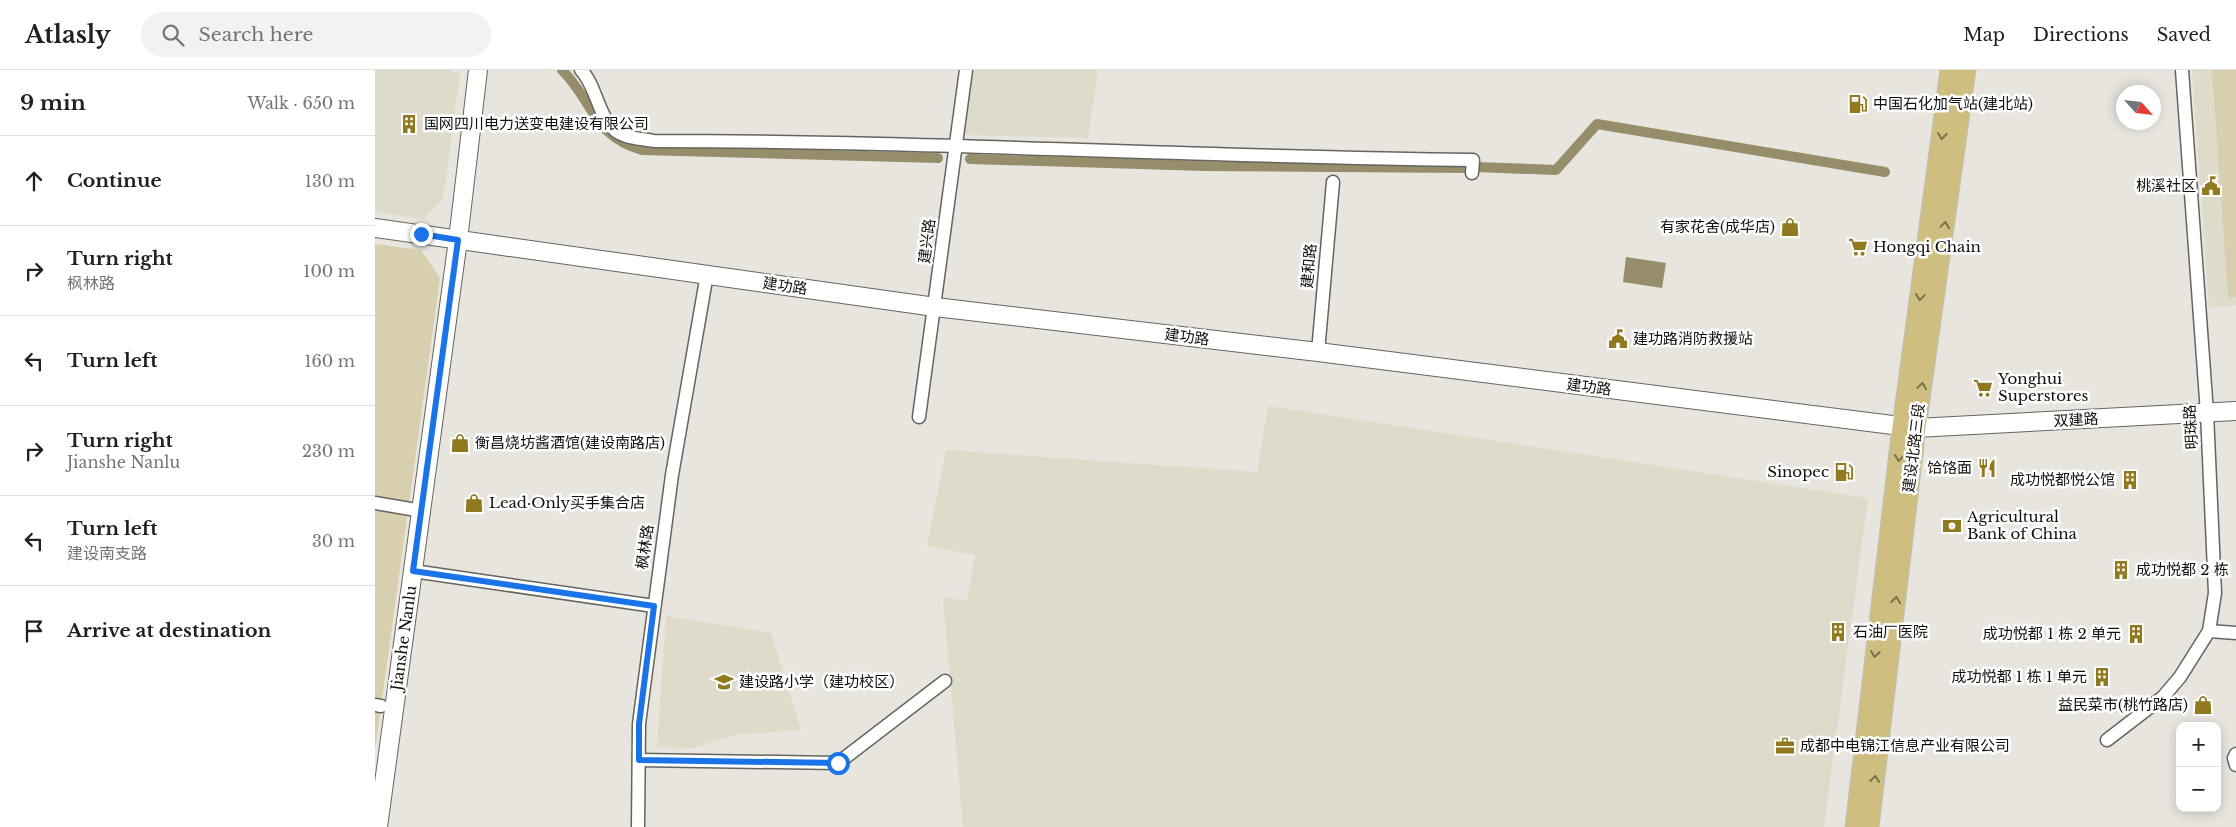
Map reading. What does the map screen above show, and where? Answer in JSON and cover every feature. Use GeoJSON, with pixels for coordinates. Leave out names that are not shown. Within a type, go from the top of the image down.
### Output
{"type":"FeatureCollection","features":[{"type":"Feature","properties":{"kind":"main road","name":"建设北路三段"},"geometry":{"type":"LineString","coordinates":[[1869,827],[1909,428],[1950,70]]}},
{"type":"Feature","properties":{"kind":"main road","name":"建设北路三段"},"geometry":{"type":"LineString","coordinates":[[1855,827],[1909,428],[1967,70]]}},
{"type":"Feature","properties":{"kind":"street","name":"Jianshe Nanlu"},"geometry":{"type":"LineString","coordinates":[[377,827],[422,511],[458,240],[478,70]]}},
{"type":"Feature","properties":{"kind":"street"},"geometry":{"type":"LineString","coordinates":[[581,70],[588,77],[608,123],[625,136],[654,141],[955,146],[1090,152],[1473,160],[1472,173]]}},
{"type":"Feature","properties":{"kind":"street","name":"建兴路"},"geometry":{"type":"LineString","coordinates":[[919,417],[967,70]]}},
{"type":"Feature","properties":{"kind":"street","name":"明珠路"},"geometry":{"type":"LineString","coordinates":[[2107,740],[2163,697],[2179,677],[2209,631],[2215,593],[2207,413],[2182,70]]}},
{"type":"Feature","properties":{"kind":"street","name":"建和路"},"geometry":{"type":"LineString","coordinates":[[1318,352],[1333,182]]}},
{"type":"Feature","properties":{"kind":"street","name":"建功路"},"geometry":{"type":"LineString","coordinates":[[375,228],[935,307],[1318,352],[1909,428]]}},
{"type":"Feature","properties":{"kind":"street","name":"枫林路"},"geometry":{"type":"LineString","coordinates":[[638,827],[639,724],[672,475],[707,274]]}},
{"type":"Feature","properties":{"kind":"street","name":"双建路"},"geometry":{"type":"LineString","coordinates":[[1909,428],[2236,411]]}},
{"type":"Feature","properties":{"kind":"street"},"geometry":{"type":"LineString","coordinates":[[375,503],[422,511]]}},
{"type":"Feature","properties":{"kind":"street"},"geometry":{"type":"LineString","coordinates":[[413,571],[654,606]]}},
{"type":"Feature","properties":{"kind":"street"},"geometry":{"type":"LineString","coordinates":[[2209,631],[2236,633]]}},
{"type":"Feature","properties":{"kind":"street"},"geometry":{"type":"LineString","coordinates":[[639,760],[838,763],[945,681]]}},
{"type":"Feature","properties":{"kind":"street"},"geometry":{"type":"LineString","coordinates":[[2236,754],[2234,758],[2236,765]]}},
{"type":"Feature","properties":{"kind":"shaded area","name":"国网四川电力送变电建设有限公司"},"geometry":{"type":"Polygon","coordinates":[[[375,70],[448,70],[460,74],[443,199],[423,219],[375,212],[375,70]]]}},
{"type":"Feature","properties":{"kind":"shaded area"},"geometry":{"type":"Polygon","coordinates":[[[974,70],[1098,70],[1088,138],[963,135],[974,70]]]}},
{"type":"Feature","properties":{"kind":"shaded area"},"geometry":{"type":"Polygon","coordinates":[[[2192,70],[2236,70],[2236,305],[2209,308],[2192,70]]]}},
{"type":"Feature","properties":{"kind":"shaded area"},"geometry":{"type":"Polygon","coordinates":[[[2212,70],[2236,70],[2236,297],[2228,298],[2212,70]]]}},
{"type":"Feature","properties":{"kind":"shaded area"},"geometry":{"type":"Polygon","coordinates":[[[375,244],[421,250],[440,278],[375,751],[375,244]]]}},
{"type":"Feature","properties":{"kind":"shaded area"},"geometry":{"type":"Polygon","coordinates":[[[1626,257],[1666,263],[1662,288],[1623,282],[1626,257]]]}},
{"type":"Feature","properties":{"kind":"shaded area"},"geometry":{"type":"Polygon","coordinates":[[[1268,406],[1868,498],[1824,827],[963,827],[943,597],[967,601],[975,555],[927,546],[946,450],[1257,472],[1268,406]]]}},
{"type":"Feature","properties":{"kind":"shaded area","name":"建设路小学（建功校区）"},"geometry":{"type":"Polygon","coordinates":[[[666,616],[771,633],[801,730],[739,734],[693,748],[657,747],[666,616]]]}},
{"type":"Feature","properties":{"kind":"waterway"},"geometry":{"type":"LineString","coordinates":[[562,70],[573,82],[604,127],[613,136],[626,144],[642,150],[938,158]]}},
{"type":"Feature","properties":{"kind":"waterway"},"geometry":{"type":"LineString","coordinates":[[1476,167],[1556,170],[1597,124],[1885,172]]}},
{"type":"Feature","properties":{"kind":"waterway"},"geometry":{"type":"LineString","coordinates":[[970,159],[1205,166],[1467,168]]}},
{"type":"Feature","properties":{"kind":"place","name":"中国石化加气站(建北站)"},"geometry":{"type":"Point","coordinates":[1858,104]}},
{"type":"Feature","properties":{"kind":"place","name":"国网四川电力送变电建设有限公司"},"geometry":{"type":"Point","coordinates":[409,124]}},
{"type":"Feature","properties":{"kind":"place","name":"桃溪社区"},"geometry":{"type":"Point","coordinates":[2211,186]}},
{"type":"Feature","properties":{"kind":"place","name":"有家花舍(成华店)"},"geometry":{"type":"Point","coordinates":[1790,227]}},
{"type":"Feature","properties":{"kind":"place","name":"Hongqi Chain"},"geometry":{"type":"Point","coordinates":[1858,247]}},
{"type":"Feature","properties":{"kind":"place","name":"建功路消防救援站"},"geometry":{"type":"Point","coordinates":[1618,339]}},
{"type":"Feature","properties":{"kind":"place","name":"Yonghui Superstores"},"geometry":{"type":"Point","coordinates":[1983,388]}},
{"type":"Feature","properties":{"kind":"place","name":"衡昌烧坊酱酒馆(建设南路店)"},"geometry":{"type":"Point","coordinates":[460,443]}},
{"type":"Feature","properties":{"kind":"place","name":"饸饹面"},"geometry":{"type":"Point","coordinates":[1987,468]}},
{"type":"Feature","properties":{"kind":"place","name":"Sinopec"},"geometry":{"type":"Point","coordinates":[1844,472]}},
{"type":"Feature","properties":{"kind":"place","name":"成功悦都悦公馆"},"geometry":{"type":"Point","coordinates":[2130,480]}},
{"type":"Feature","properties":{"kind":"place","name":"Lead·Only买手集合店"},"geometry":{"type":"Point","coordinates":[474,503]}},
{"type":"Feature","properties":{"kind":"place","name":"Agricultural Bank of China"},"geometry":{"type":"Point","coordinates":[1952,526]}},
{"type":"Feature","properties":{"kind":"place","name":"成功悦都 2 栋"},"geometry":{"type":"Point","coordinates":[2121,570]}},
{"type":"Feature","properties":{"kind":"place","name":"石油厂医院"},"geometry":{"type":"Point","coordinates":[1838,632]}},
{"type":"Feature","properties":{"kind":"place","name":"成功悦都 1 栋 2 单元"},"geometry":{"type":"Point","coordinates":[2136,634]}},
{"type":"Feature","properties":{"kind":"place","name":"成功悦都 1 栋 1 单元"},"geometry":{"type":"Point","coordinates":[2102,677]}},
{"type":"Feature","properties":{"kind":"place","name":"建设路小学（建功校区）"},"geometry":{"type":"Point","coordinates":[724,682]}},
{"type":"Feature","properties":{"kind":"place","name":"益民菜市(桃竹路店)"},"geometry":{"type":"Point","coordinates":[2203,705]}},
{"type":"Feature","properties":{"kind":"place","name":"成都中电锦江信息产业有限公司"},"geometry":{"type":"Point","coordinates":[1785,746]}},
{"type":"Feature","properties":{"kind":"route"},"geometry":{"type":"LineString","coordinates":[[421,234],[458,240],[413,571],[654,606],[639,724],[639,760],[838,763]]}}]}
